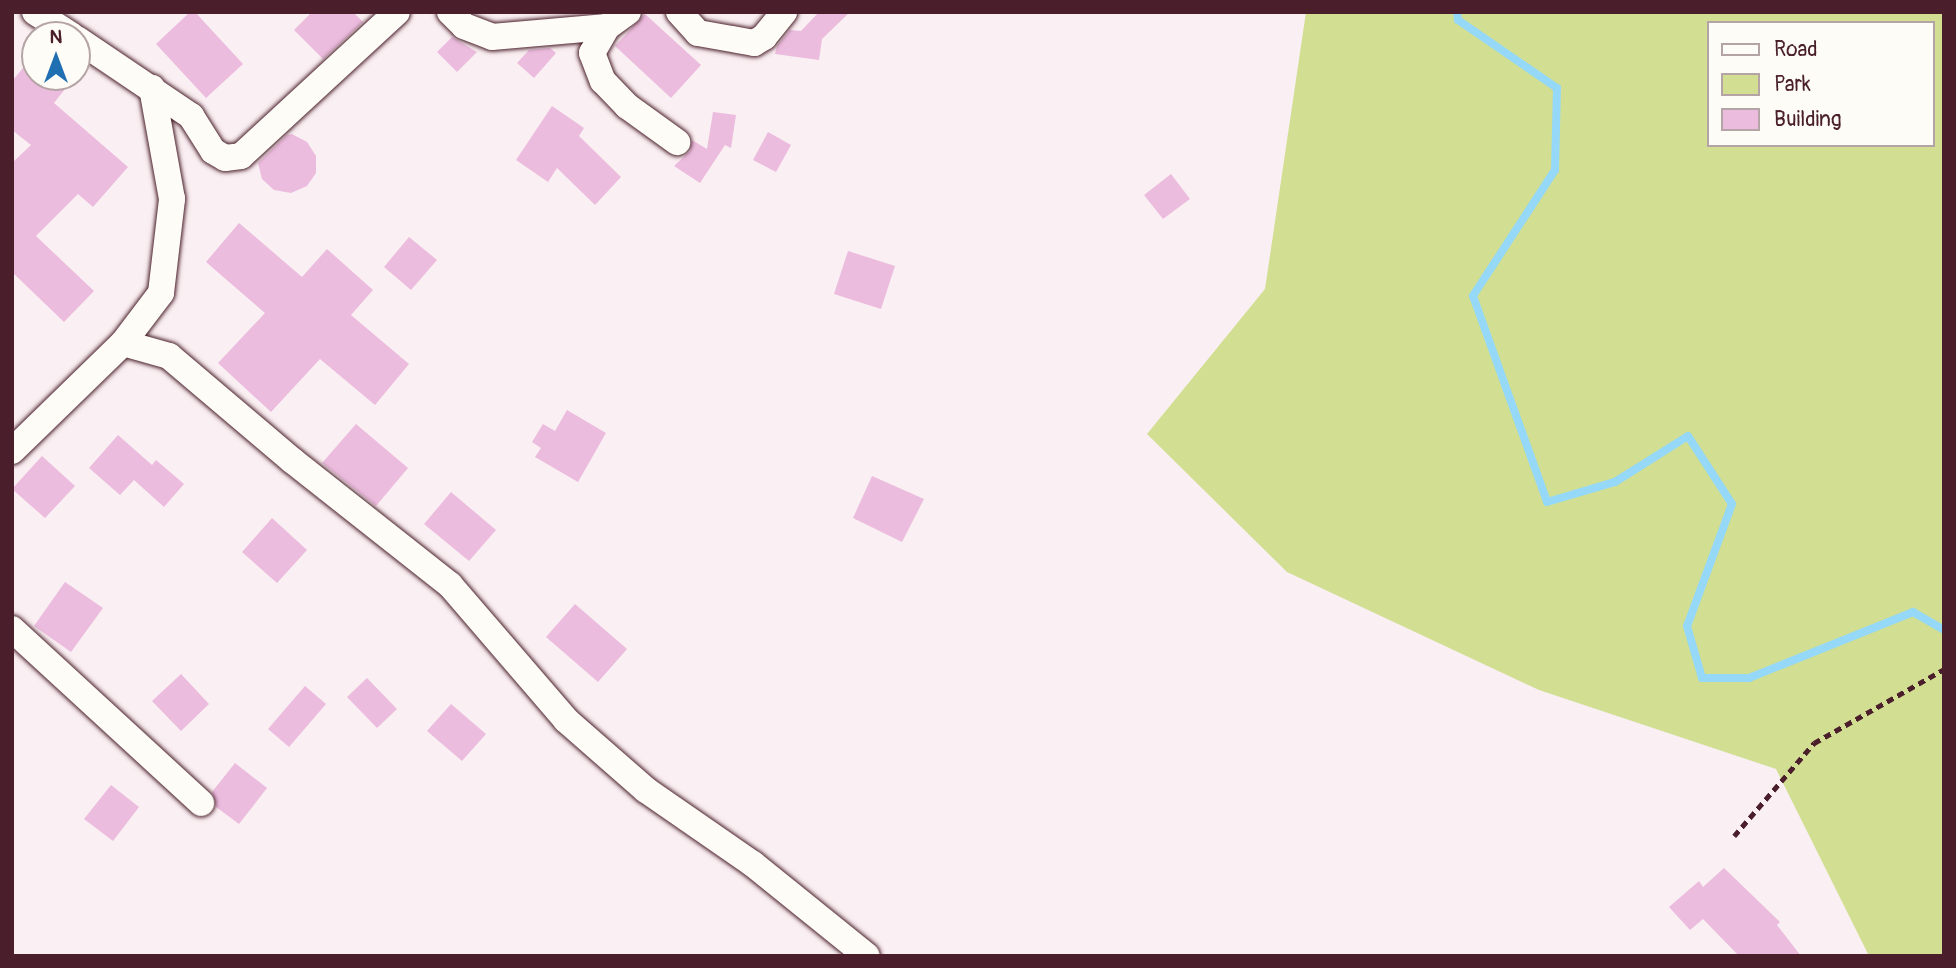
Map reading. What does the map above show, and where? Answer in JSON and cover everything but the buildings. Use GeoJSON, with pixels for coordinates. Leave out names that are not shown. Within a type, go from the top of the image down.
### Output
{"type":"FeatureCollection","features":[{"type":"Feature","properties":{"kind":"street"},"geometry":{"type":"LineString","coordinates":[[91,48],[191,116],[213,151],[225,158],[241,156],[397,12]]}},
{"type":"Feature","properties":{"kind":"street"},"geometry":{"type":"LineString","coordinates":[[450,12],[464,26],[492,37],[617,20]]}},
{"type":"Feature","properties":{"kind":"street"},"geometry":{"type":"LineString","coordinates":[[679,12],[698,33],[754,43],[765,37],[784,12]]}},
{"type":"Feature","properties":{"kind":"street"},"geometry":{"type":"LineString","coordinates":[[617,20],[592,53],[603,81],[627,106],[677,142]]}},
{"type":"Feature","properties":{"kind":"street"},"geometry":{"type":"LineString","coordinates":[[12,451],[123,343],[161,293],[172,199],[152,88]]}},
{"type":"Feature","properties":{"kind":"street"},"geometry":{"type":"LineString","coordinates":[[123,343],[169,356],[293,461],[450,585],[566,720],[646,790],[753,864],[867,956]]}},
{"type":"Feature","properties":{"kind":"street"},"geometry":{"type":"LineString","coordinates":[[12,629],[201,803]]}},
{"type":"Feature","properties":{"kind":"path"},"geometry":{"type":"LineString","coordinates":[[1734,836],[1814,743],[1944,669]]}},
{"type":"Feature","properties":{"kind":"green space"},"geometry":{"type":"Polygon","coordinates":[[[1306,12],[1944,12],[1944,956],[1869,956],[1776,769],[1539,690],[1287,572],[1147,434],[1265,289],[1306,12]]]}},
{"type":"Feature","properties":{"kind":"waterway"},"geometry":{"type":"LineString","coordinates":[[1457,12],[1458,20],[1557,88],[1555,170],[1473,296],[1547,502],[1615,482],[1688,436],[1732,504],[1687,626],[1702,678],[1749,678],[1913,612],[1944,630]]}}]}
